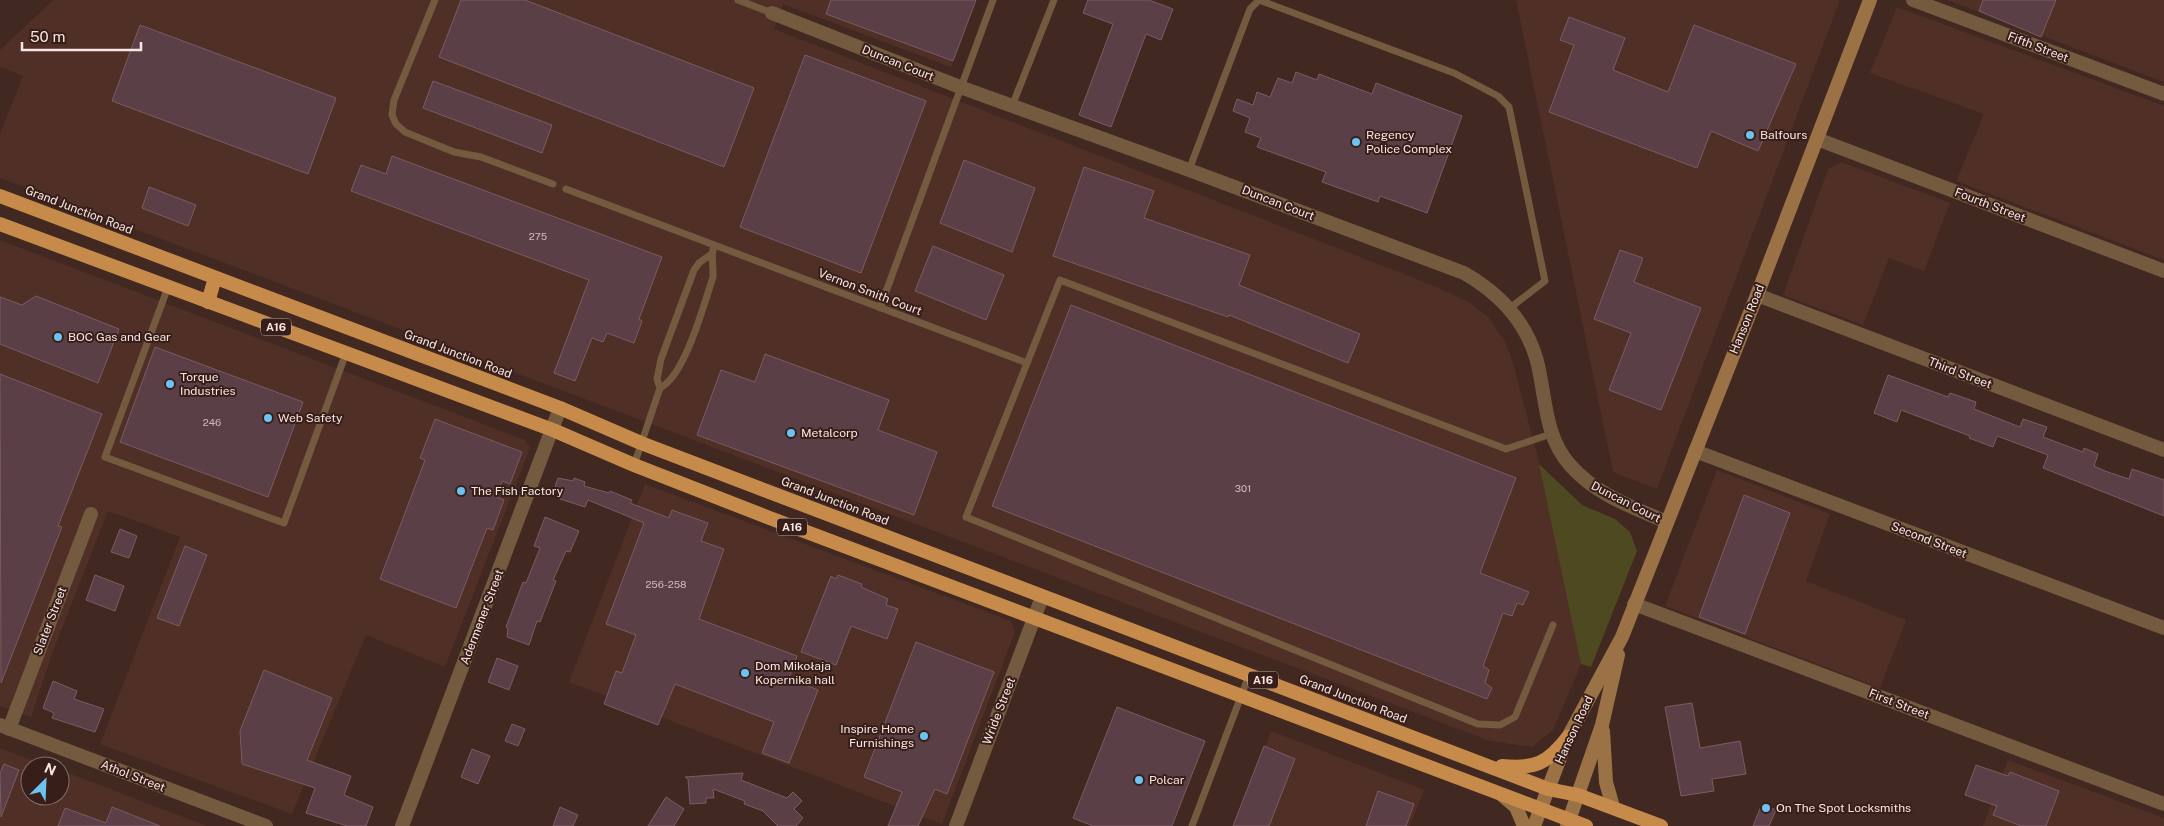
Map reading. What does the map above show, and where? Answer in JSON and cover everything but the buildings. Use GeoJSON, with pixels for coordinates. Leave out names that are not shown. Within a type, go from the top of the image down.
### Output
{"type":"FeatureCollection","features":[{"type":"Feature","properties":{"kind":"highway","name":"Grand Junction Road"},"geometry":{"type":"LineString","coordinates":[[0,196],[560,408],[642,443],[1548,789],[1578,795],[1662,826]]}},
{"type":"Feature","properties":{"kind":"highway","name":"A16"},"geometry":{"type":"LineString","coordinates":[[0,224],[553,430],[634,465],[1541,809],[1568,823],[1586,826]]}},
{"type":"Feature","properties":{"kind":"highway"},"geometry":{"type":"LineString","coordinates":[[208,302],[215,278]]}},
{"type":"Feature","properties":{"kind":"highway"},"geometry":{"type":"LineString","coordinates":[[1483,764],[1521,768],[1543,763],[1568,737]]}},
{"type":"Feature","properties":{"kind":"main road","name":"Hanson Road"},"geometry":{"type":"LineString","coordinates":[[1568,823],[1602,725],[1622,637],[1634,604],[1757,295],[1870,0]]}},
{"type":"Feature","properties":{"kind":"main road","name":"Hanson Road"},"geometry":{"type":"LineString","coordinates":[[1534,826],[1568,737],[1622,637]]}},
{"type":"Feature","properties":{"kind":"main road"},"geometry":{"type":"LineString","coordinates":[[1602,725],[1606,782],[1613,807]]}},
{"type":"Feature","properties":{"kind":"main road"},"geometry":{"type":"LineString","coordinates":[[1502,795],[1516,807],[1524,826]]}},
{"type":"Feature","properties":{"kind":"street","name":"Fifth Street"},"geometry":{"type":"LineString","coordinates":[[1913,0],[2164,94]]}},
{"type":"Feature","properties":{"kind":"street","name":"Duncan Court"},"geometry":{"type":"LineString","coordinates":[[772,13],[960,88],[1189,170],[1464,273],[1486,285],[1510,308],[1522,325],[1532,345],[1551,434],[1568,463],[1589,484],[1616,499],[1667,522]]}},
{"type":"Feature","properties":{"kind":"street","name":"Fourth Street"},"geometry":{"type":"LineString","coordinates":[[1817,139],[2164,271]]}},
{"type":"Feature","properties":{"kind":"street","name":"Third Street"},"geometry":{"type":"LineString","coordinates":[[1757,295],[2164,450]]}},
{"type":"Feature","properties":{"kind":"street","name":"Adermener Street"},"geometry":{"type":"LineString","coordinates":[[402,826],[560,408]]}},
{"type":"Feature","properties":{"kind":"street","name":"Second Street"},"geometry":{"type":"LineString","coordinates":[[1695,451],[2164,628]]}},
{"type":"Feature","properties":{"kind":"street","name":"Slater Street"},"geometry":{"type":"LineString","coordinates":[[5,727],[91,514]]}},
{"type":"Feature","properties":{"kind":"street","name":"Wride Street"},"geometry":{"type":"LineString","coordinates":[[956,826],[1042,597]]}},
{"type":"Feature","properties":{"kind":"street","name":"First Street"},"geometry":{"type":"LineString","coordinates":[[1634,604],[2164,804]]}},
{"type":"Feature","properties":{"kind":"street","name":"Athol Street"},"geometry":{"type":"LineString","coordinates":[[5,727],[266,826]]}},
{"type":"Feature","properties":{"kind":"lane"},"geometry":{"type":"LineString","coordinates":[[434,0],[394,100],[392,115],[396,124],[406,132],[454,152],[481,157],[553,184]]}},
{"type":"Feature","properties":{"kind":"lane"},"geometry":{"type":"LineString","coordinates":[[738,0],[772,13]]}},
{"type":"Feature","properties":{"kind":"lane"},"geometry":{"type":"LineString","coordinates":[[880,308],[993,0]]}},
{"type":"Feature","properties":{"kind":"lane"},"geometry":{"type":"LineString","coordinates":[[1012,106],[1054,0]]}},
{"type":"Feature","properties":{"kind":"lane"},"geometry":{"type":"LineString","coordinates":[[1189,170],[1250,9],[1259,0],[1454,73],[1498,96],[1509,107],[1545,281],[1510,308]]}},
{"type":"Feature","properties":{"kind":"lane","name":"Vernon Smith Court"},"geometry":{"type":"LineString","coordinates":[[566,189],[1026,363]]}},
{"type":"Feature","properties":{"kind":"lane"},"geometry":{"type":"LineString","coordinates":[[634,465],[660,388],[657,380],[660,365],[694,270],[699,263],[710,255],[714,246]]}},
{"type":"Feature","properties":{"kind":"lane"},"geometry":{"type":"LineString","coordinates":[[660,388],[669,384],[691,340],[713,277],[714,268],[710,255]]}},
{"type":"Feature","properties":{"kind":"lane"},"geometry":{"type":"LineString","coordinates":[[1551,434],[1506,449],[1060,280],[966,517],[1478,724],[1500,725],[1515,717],[1553,625]]}},
{"type":"Feature","properties":{"kind":"lane"},"geometry":{"type":"LineString","coordinates":[[168,287],[105,457],[284,523],[346,353]]}},
{"type":"Feature","properties":{"kind":"lane"},"geometry":{"type":"LineString","coordinates":[[1192,826],[1249,675]]}},
{"type":"Feature","properties":{"kind":"shaded area"},"geometry":{"type":"Polygon","coordinates":[[[55,0],[976,0],[951,67],[783,4],[774,29],[1432,285],[1469,302],[1488,317],[1504,340],[1512,359],[1537,454],[1578,638],[1581,664],[1553,730],[1532,747],[1490,741],[0,178],[0,134],[23,76],[0,67],[0,50],[55,0]]]}},
{"type":"Feature","properties":{"kind":"shaded area"},"geometry":{"type":"Polygon","coordinates":[[[1516,0],[1840,0],[1657,489],[1613,472],[1516,0]]]}},
{"type":"Feature","properties":{"kind":"shaded area"},"geometry":{"type":"Polygon","coordinates":[[[1947,0],[2164,0],[2164,82],[1947,0]]]}},
{"type":"Feature","properties":{"kind":"shaded area"},"geometry":{"type":"Polygon","coordinates":[[[1897,7],[2164,106],[2164,260],[1956,181],[1984,114],[1870,73],[1897,7]]]}},
{"type":"Feature","properties":{"kind":"shaded area"},"geometry":{"type":"Polygon","coordinates":[[[1841,162],[1950,203],[1924,271],[1889,258],[1863,325],[1783,295],[1828,169],[1841,162]]]}},
{"type":"Feature","properties":{"kind":"shaded area"},"geometry":{"type":"Polygon","coordinates":[[[0,240],[525,440],[530,448],[445,667],[366,635],[292,814],[100,744],[180,537],[108,511],[52,654],[31,717],[0,706],[0,240]]]}},
{"type":"Feature","properties":{"kind":"shaded area"},"geometry":{"type":"Polygon","coordinates":[[[1539,464],[1582,505],[1615,519],[1630,532],[1637,551],[1591,667],[1581,664],[1539,464]]]}},
{"type":"Feature","properties":{"kind":"shaded area"},"geometry":{"type":"Polygon","coordinates":[[[1717,470],[1830,514],[1806,581],[1906,620],[1880,688],[1665,606],[1717,470]]]}},
{"type":"Feature","properties":{"kind":"shaded area"},"geometry":{"type":"Polygon","coordinates":[[[645,484],[1011,621],[1015,632],[942,824],[569,682],[645,484]]]}},
{"type":"Feature","properties":{"kind":"shaded area"},"geometry":{"type":"Polygon","coordinates":[[[1271,731],[1424,790],[1410,826],[1235,826],[1271,731]]]}},
{"type":"Feature","properties":{"kind":"shaded area"},"geometry":{"type":"Polygon","coordinates":[[[0,748],[21,756],[20,806],[70,806],[70,774],[207,826],[0,826],[0,748]]]}},
{"type":"Feature","properties":{"kind":"shaded area"},"geometry":{"type":"Polygon","coordinates":[[[2008,760],[2164,818],[2164,826],[1983,826],[2008,760]]]}},
{"type":"Feature","properties":{"kind":"place","name":"Balfours"},"geometry":{"type":"Point","coordinates":[1750,135]}},
{"type":"Feature","properties":{"kind":"place","name":"Regency Police Complex"},"geometry":{"type":"Point","coordinates":[1356,142]}},
{"type":"Feature","properties":{"kind":"place","name":"BOC Gas and Gear"},"geometry":{"type":"Point","coordinates":[58,337]}},
{"type":"Feature","properties":{"kind":"place","name":"Torque Industries"},"geometry":{"type":"Point","coordinates":[170,384]}},
{"type":"Feature","properties":{"kind":"place","name":"Web Safety"},"geometry":{"type":"Point","coordinates":[268,418]}},
{"type":"Feature","properties":{"kind":"place","name":"Metalcorp"},"geometry":{"type":"Point","coordinates":[791,433]}},
{"type":"Feature","properties":{"kind":"place","name":"The Fish Factory"},"geometry":{"type":"Point","coordinates":[461,491]}},
{"type":"Feature","properties":{"kind":"place","name":"Dom Mikołaja Kopernika hall"},"geometry":{"type":"Point","coordinates":[745,673]}},
{"type":"Feature","properties":{"kind":"place","name":"Inspire Home Furnishings"},"geometry":{"type":"Point","coordinates":[924,736]}},
{"type":"Feature","properties":{"kind":"place","name":"Polcar"},"geometry":{"type":"Point","coordinates":[1139,780]}},
{"type":"Feature","properties":{"kind":"place","name":"On The Spot Locksmiths"},"geometry":{"type":"Point","coordinates":[1766,808]}}]}
